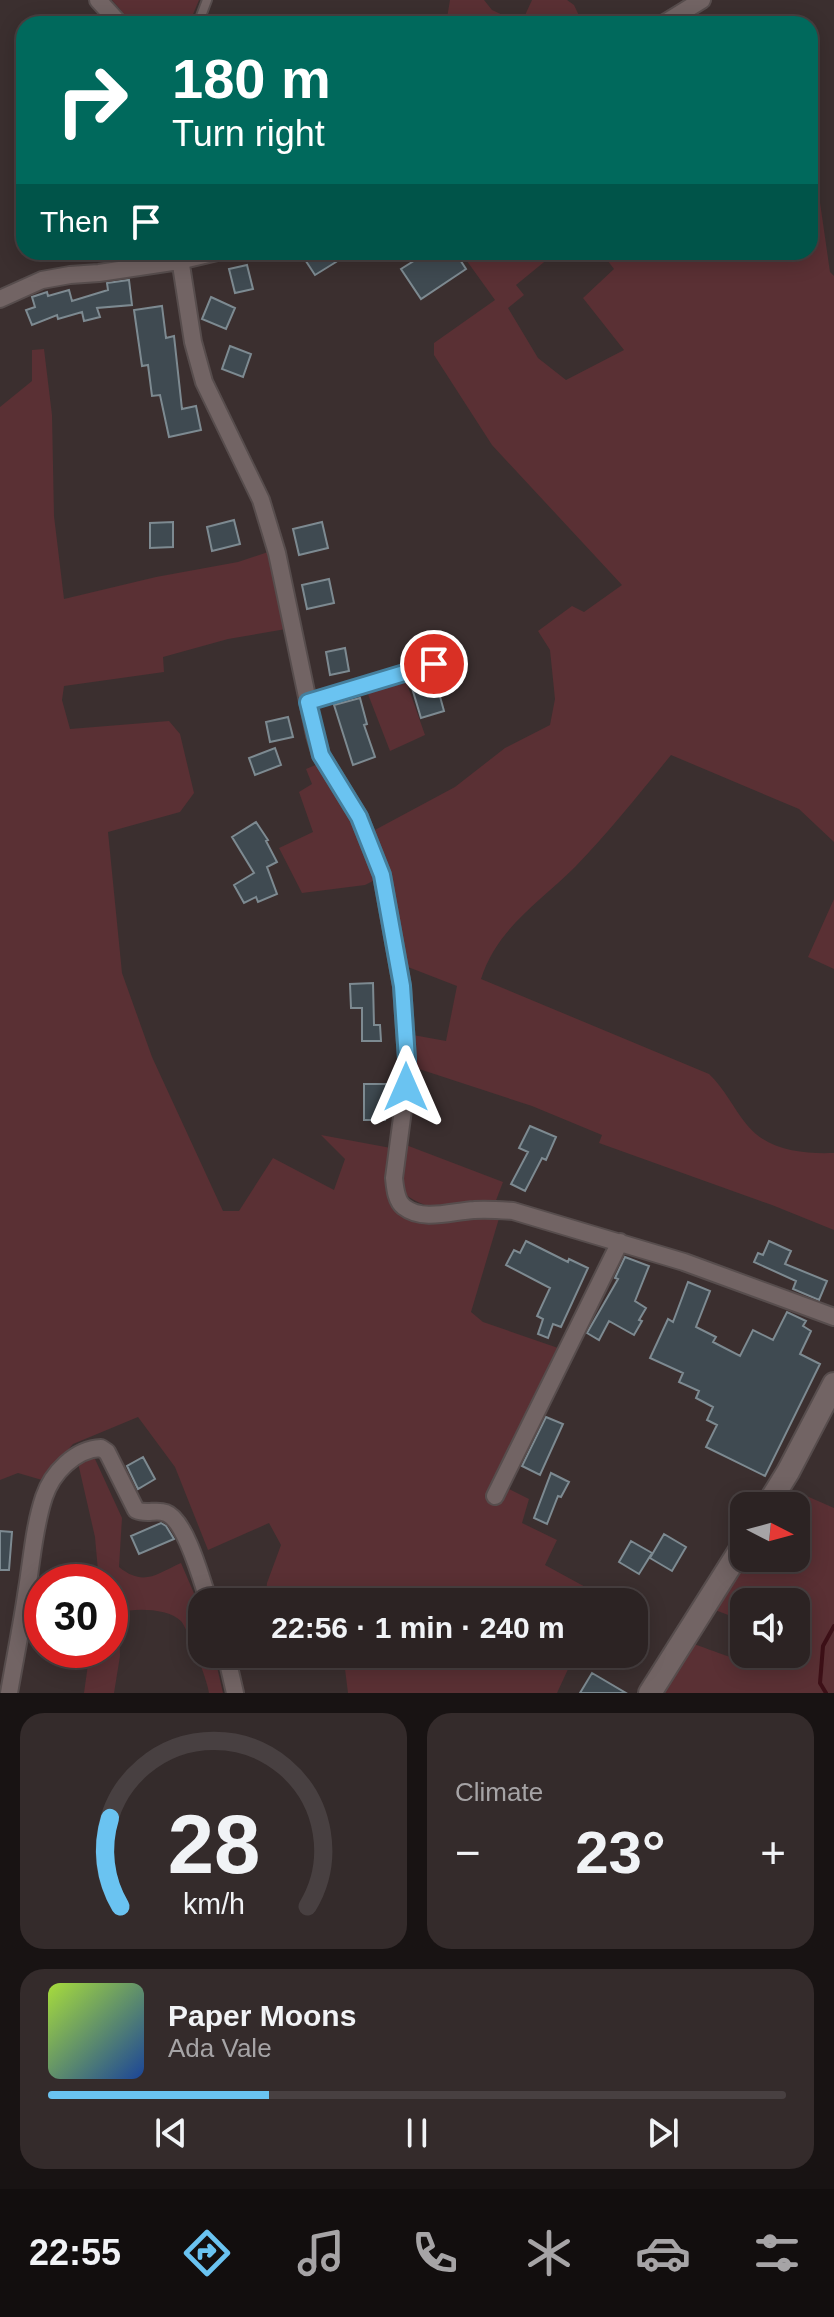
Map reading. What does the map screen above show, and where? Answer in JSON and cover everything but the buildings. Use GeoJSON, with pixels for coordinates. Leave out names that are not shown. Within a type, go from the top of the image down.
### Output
{"type":"FeatureCollection","features":[{"type":"Feature","properties":{"kind":"street"},"geometry":{"type":"LineString","coordinates":[[98,0],[113,16]]}},
{"type":"Feature","properties":{"kind":"street"},"geometry":{"type":"LineString","coordinates":[[676,16],[702,0]]}},
{"type":"Feature","properties":{"kind":"street"},"geometry":{"type":"LineString","coordinates":[[0,299],[42,280],[156,260]]}},
{"type":"Feature","properties":{"kind":"street"},"geometry":{"type":"LineString","coordinates":[[180,260],[193,342],[204,382],[261,500],[277,553],[321,755],[359,817],[382,875],[402,986],[407,1059],[394,1178],[395,1192],[401,1204],[405,1209],[425,1215],[483,1209],[513,1211],[690,1264],[834,1317]]}},
{"type":"Feature","properties":{"kind":"street"},"geometry":{"type":"LineString","coordinates":[[495,1496],[620,1242]]}},
{"type":"Feature","properties":{"kind":"street"},"geometry":{"type":"LineString","coordinates":[[776,1492],[834,1384]]}},
{"type":"Feature","properties":{"kind":"street"},"geometry":{"type":"LineString","coordinates":[[9,1693],[44,1496],[69,1461],[85,1450],[101,1448],[107,1452],[136,1510],[147,1514],[162,1512],[176,1520],[203,1588]]}},
{"type":"Feature","properties":{"kind":"street"},"geometry":{"type":"LineString","coordinates":[[650,1693],[730,1566]]}},
{"type":"Feature","properties":{"kind":"street"},"geometry":{"type":"LineString","coordinates":[[229,1668],[235,1693]]}},
{"type":"Feature","properties":{"kind":"lane"},"geometry":{"type":"LineString","coordinates":[[308,702],[428,665],[434,664],[448,678]]}},
{"type":"Feature","properties":{"kind":"shaded area"},"geometry":{"type":"Polygon","coordinates":[[[112,0],[199,0],[192,16],[126,16],[112,0]]]}},
{"type":"Feature","properties":{"kind":"shaded area"},"geometry":{"type":"Polygon","coordinates":[[[450,0],[484,0],[492,10],[505,16],[447,16],[450,0]]]}},
{"type":"Feature","properties":{"kind":"shaded area"},"geometry":{"type":"Polygon","coordinates":[[[532,0],[567,0],[574,5],[579,16],[525,16],[532,0]]]}},
{"type":"Feature","properties":{"kind":"shaded area"},"geometry":{"type":"Polygon","coordinates":[[[818,189],[830,272],[834,276],[834,842],[799,809],[671,755],[588,854],[508,931],[488,961],[481,979],[709,1074],[755,1134],[776,1146],[810,1153],[834,1153],[834,1230],[599,1143],[602,1135],[532,1106],[416,1068],[413,1035],[446,1041],[457,986],[408,967],[373,831],[455,787],[505,748],[550,725],[555,699],[550,650],[538,631],[572,606],[584,612],[622,585],[492,445],[434,355],[434,343],[495,300],[466,260],[547,260],[516,285],[524,295],[508,308],[538,358],[566,380],[624,350],[583,298],[614,269],[607,260],[818,260],[818,189]]]}},
{"type":"Feature","properties":{"kind":"shaded area"},"geometry":{"type":"Polygon","coordinates":[[[44,349],[52,415],[54,516],[64,599],[238,562],[271,551],[286,629],[228,639],[163,657],[164,672],[64,686],[62,700],[70,729],[169,721],[180,734],[194,793],[180,812],[108,832],[122,973],[152,1057],[223,1211],[239,1211],[273,1158],[334,1190],[345,1159],[321,1135],[391,1148],[385,1187],[389,1200],[401,1216],[424,1224],[474,1215],[500,1215],[471,1312],[483,1322],[561,1349],[505,1487],[529,1499],[522,1523],[557,1540],[545,1565],[587,1588],[266,1588],[281,1545],[269,1523],[208,1550],[175,1467],[138,1417],[73,1444],[42,1480],[18,1473],[0,1480],[0,407],[32,381],[32,350],[44,349]]]}},
{"type":"Feature","properties":{"kind":"shaded area"},"geometry":{"type":"Polygon","coordinates":[[[405,678],[425,735],[390,751],[366,689],[405,678]]]}},
{"type":"Feature","properties":{"kind":"shaded area"},"geometry":{"type":"Polygon","coordinates":[[[318,764],[359,835],[373,881],[365,885],[302,893],[279,848],[313,832],[299,792],[312,784],[306,769],[318,764]]]}},
{"type":"Feature","properties":{"kind":"shaded area"},"geometry":{"type":"Polygon","coordinates":[[[834,899],[834,969],[808,957],[834,899]]]}},
{"type":"Feature","properties":{"kind":"shaded area"},"geometry":{"type":"Polygon","coordinates":[[[406,1145],[503,1182],[495,1203],[447,1208],[413,1199],[403,1192],[406,1145]]]}},
{"type":"Feature","properties":{"kind":"shaded area"},"geometry":{"type":"Polygon","coordinates":[[[95,1459],[122,1518],[119,1564],[97,1564],[95,1537],[78,1463],[95,1459]]]}},
{"type":"Feature","properties":{"kind":"shaded area"},"geometry":{"type":"Polygon","coordinates":[[[810,1498],[834,1508],[834,1693],[661,1693],[694,1644],[730,1657],[730,1668],[810,1668],[810,1588],[730,1588],[730,1616],[715,1610],[737,1572],[810,1572],[810,1498]]]}},
{"type":"Feature","properties":{"kind":"shaded area"},"geometry":{"type":"Polygon","coordinates":[[[181,1563],[192,1588],[188,1588],[188,1634],[175,1617],[160,1611],[128,1611],[128,1573],[150,1577],[181,1563]]]}},
{"type":"Feature","properties":{"kind":"shaded area"},"geometry":{"type":"Polygon","coordinates":[[[87,1668],[118,1668],[114,1693],[84,1693],[87,1668]]]}},
{"type":"Feature","properties":{"kind":"shaded area"},"geometry":{"type":"Polygon","coordinates":[[[201,1668],[217,1668],[223,1693],[209,1693],[201,1668]]]}},
{"type":"Feature","properties":{"kind":"shaded area"},"geometry":{"type":"Polygon","coordinates":[[[569,1668],[557,1693],[348,1693],[345,1669],[569,1668]]]}},
{"type":"Feature","properties":{"kind":"waterway"},"geometry":{"type":"LineString","coordinates":[[826,1693],[820,1683],[823,1646],[834,1626]]}},
{"type":"Feature","properties":{"kind":"route"},"geometry":{"type":"LineString","coordinates":[[406,1087],[402,986],[382,875],[359,817],[321,755],[308,702],[434,664]]}}]}
